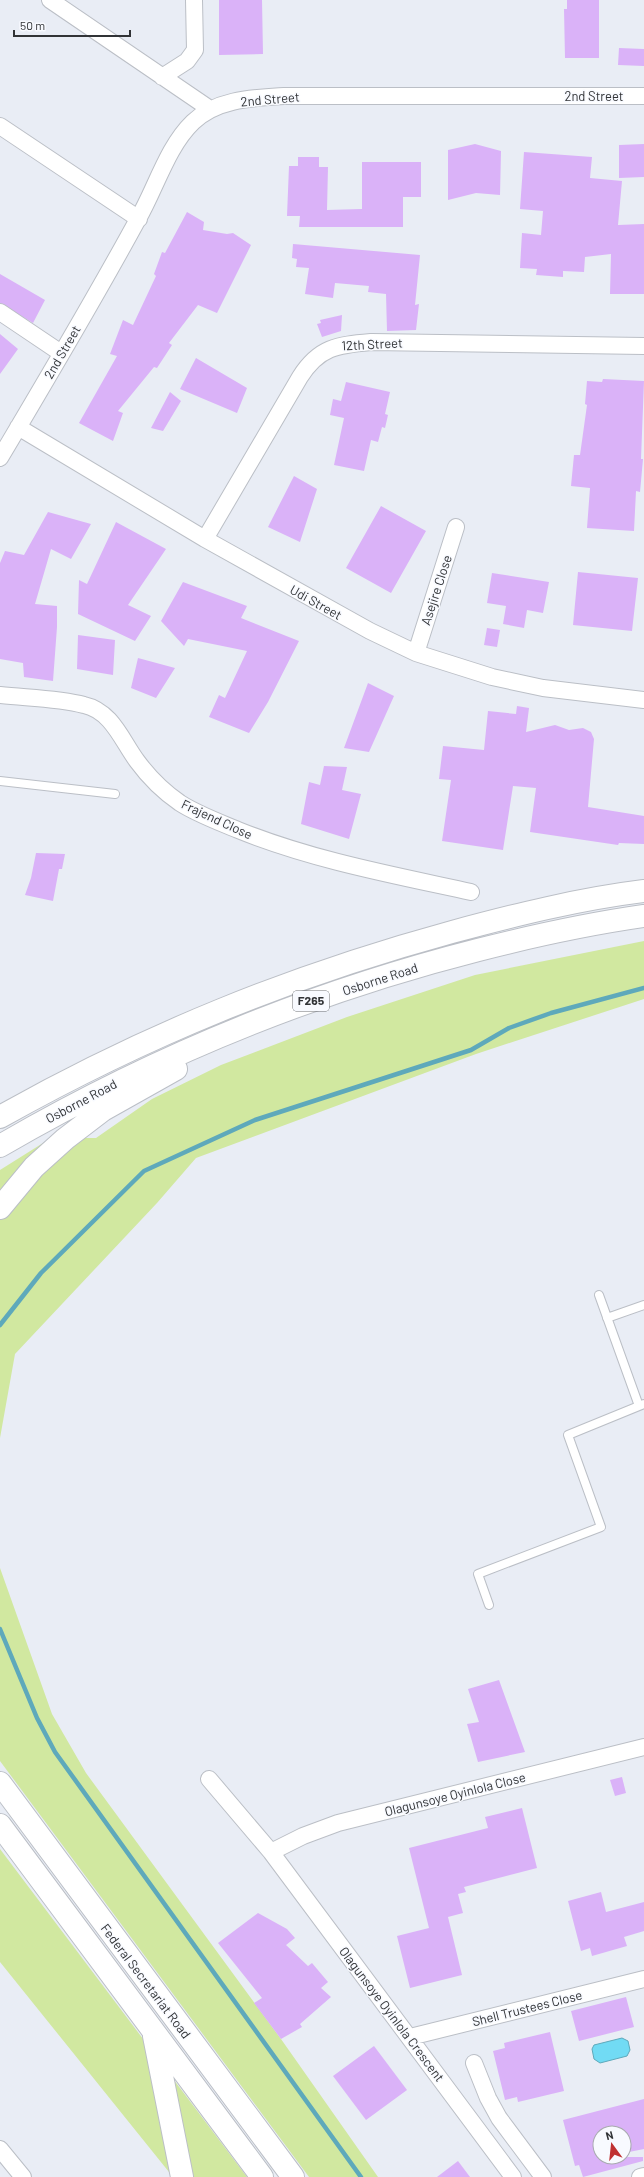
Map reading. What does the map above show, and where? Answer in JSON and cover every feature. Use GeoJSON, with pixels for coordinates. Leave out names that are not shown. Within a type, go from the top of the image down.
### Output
{"type":"FeatureCollection","features":[{"type":"Feature","properties":{"kind":"main road","name":"Osborne Road"},"geometry":{"type":"LineString","coordinates":[[0,1117],[101,1062],[163,1033],[287,983],[347,963],[495,920],[562,905],[644,891]]}},
{"type":"Feature","properties":{"kind":"main road","name":"Osborne Road"},"geometry":{"type":"LineString","coordinates":[[0,1146],[100,1090],[212,1038],[281,1011],[428,963],[542,934],[596,923],[644,916]]}},
{"type":"Feature","properties":{"kind":"main road"},"geometry":{"type":"LineString","coordinates":[[0,1208],[34,1167],[64,1139],[103,1110],[173,1071],[212,1038]]}},
{"type":"Feature","properties":{"kind":"main road","name":"Federal Secretariat Road"},"geometry":{"type":"LineString","coordinates":[[0,1783],[293,2177]]}},
{"type":"Feature","properties":{"kind":"main road","name":"Federal Secretariat Road"},"geometry":{"type":"LineString","coordinates":[[0,1825],[262,2177]]}},
{"type":"Feature","properties":{"kind":"main road"},"geometry":{"type":"LineString","coordinates":[[153,2031],[182,2177]]}},
{"type":"Feature","properties":{"kind":"street"},"geometry":{"type":"LineString","coordinates":[[50,0],[210,109]]}},
{"type":"Feature","properties":{"kind":"street"},"geometry":{"type":"LineString","coordinates":[[162,77],[187,61],[195,50],[194,0]]}},
{"type":"Feature","properties":{"kind":"street","name":"2nd Street"},"geometry":{"type":"LineString","coordinates":[[0,458],[139,218],[175,145],[193,122],[210,109],[241,99],[284,96],[644,96]]}},
{"type":"Feature","properties":{"kind":"street"},"geometry":{"type":"LineString","coordinates":[[0,126],[139,218]]}},
{"type":"Feature","properties":{"kind":"street"},"geometry":{"type":"LineString","coordinates":[[0,312],[61,353]]}},
{"type":"Feature","properties":{"kind":"street","name":"12th Street"},"geometry":{"type":"LineString","coordinates":[[205,539],[307,366],[327,349],[337,346],[370,342],[644,346]]}},
{"type":"Feature","properties":{"kind":"street","name":"Udi Street"},"geometry":{"type":"LineString","coordinates":[[18,427],[205,539],[370,632],[416,653],[492,677],[544,688],[644,700]]}},
{"type":"Feature","properties":{"kind":"street","name":"Asejire Close"},"geometry":{"type":"LineString","coordinates":[[416,653],[456,527]]}},
{"type":"Feature","properties":{"kind":"street","name":"Frajend Close"},"geometry":{"type":"LineString","coordinates":[[0,695],[85,705],[101,713],[116,727],[137,760],[160,786],[180,803],[219,822],[267,842],[358,867],[471,892]]}},
{"type":"Feature","properties":{"kind":"street","name":"Olagunsoye Oyinlola Close"},"geometry":{"type":"LineString","coordinates":[[271,1852],[303,1836],[338,1823],[644,1747]]}},
{"type":"Feature","properties":{"kind":"street","name":"Olagunsoye Oyinlola Crescent"},"geometry":{"type":"LineString","coordinates":[[209,1779],[271,1852],[514,2177]]}},
{"type":"Feature","properties":{"kind":"street","name":"Shell Trustees Close"},"geometry":{"type":"LineString","coordinates":[[410,2037],[644,1979]]}},
{"type":"Feature","properties":{"kind":"street"},"geometry":{"type":"LineString","coordinates":[[474,2063],[488,2098],[499,2118],[543,2177]]}},
{"type":"Feature","properties":{"kind":"street"},"geometry":{"type":"LineString","coordinates":[[0,2149],[23,2177]]}},
{"type":"Feature","properties":{"kind":"street"},"geometry":{"type":"LineString","coordinates":[[640,2177],[644,2176]]}},
{"type":"Feature","properties":{"kind":"lane"},"geometry":{"type":"LineString","coordinates":[[0,781],[115,794]]}},
{"type":"Feature","properties":{"kind":"lane"},"geometry":{"type":"LineString","coordinates":[[489,1606],[478,1574],[601,1527],[568,1436],[642,1405],[599,1295]]}},
{"type":"Feature","properties":{"kind":"lane"},"geometry":{"type":"LineString","coordinates":[[607,1318],[644,1305]]}},
{"type":"Feature","properties":{"kind":"green space"},"geometry":{"type":"Polygon","coordinates":[[[644,941],[644,999],[476,1054],[196,1158],[157,1203],[15,1354],[0,1438],[0,1170],[51,1138],[96,1138],[152,1099],[221,1065],[347,1017],[475,975],[644,941]]]}},
{"type":"Feature","properties":{"kind":"green space"},"geometry":{"type":"Polygon","coordinates":[[[0,1568],[52,1714],[86,1773],[281,2039],[378,2177],[309,2177],[0,1761],[0,1568]]]}},
{"type":"Feature","properties":{"kind":"green space"},"geometry":{"type":"Polygon","coordinates":[[[0,1849],[247,2177],[173,2177],[0,1962],[0,1849]]]}},
{"type":"Feature","properties":{"kind":"water"},"geometry":{"type":"Polygon","coordinates":[[[622,2038],[628,2041],[630,2050],[627,2056],[600,2063],[594,2059],[592,2049],[594,2045],[622,2038]]]}},
{"type":"Feature","properties":{"kind":"building"},"geometry":{"type":"Polygon","coordinates":[[[219,0],[262,0],[263,54],[219,55],[219,0]]]}},
{"type":"Feature","properties":{"kind":"building"},"geometry":{"type":"Polygon","coordinates":[[[567,0],[599,0],[599,58],[565,58],[564,9],[567,9],[567,0]]]}},
{"type":"Feature","properties":{"kind":"building"},"geometry":{"type":"Polygon","coordinates":[[[619,48],[644,49],[644,66],[618,65],[619,48]]]}},
{"type":"Feature","properties":{"kind":"building"},"geometry":{"type":"Polygon","coordinates":[[[475,144],[501,151],[500,195],[476,193],[448,200],[448,150],[475,144]]]}},
{"type":"Feature","properties":{"kind":"building"},"geometry":{"type":"Polygon","coordinates":[[[644,144],[644,177],[619,178],[619,145],[644,144]]]}},
{"type":"Feature","properties":{"kind":"building"},"geometry":{"type":"Polygon","coordinates":[[[524,152],[592,157],[590,178],[622,181],[618,225],[644,224],[644,294],[610,294],[611,254],[585,257],[584,272],[563,271],[563,277],[536,275],[537,269],[520,268],[522,233],[541,235],[543,211],[520,209],[524,152]]]}},
{"type":"Feature","properties":{"kind":"building"},"geometry":{"type":"Polygon","coordinates":[[[298,157],[319,157],[319,167],[328,167],[327,210],[362,209],[362,162],[421,162],[421,197],[403,197],[403,227],[299,227],[300,216],[287,216],[289,166],[298,166],[298,157]]]}},
{"type":"Feature","properties":{"kind":"building"},"geometry":{"type":"Polygon","coordinates":[[[187,212],[204,222],[203,230],[227,234],[233,233],[251,245],[217,313],[198,305],[169,343],[172,345],[157,368],[154,367],[118,411],[123,413],[113,441],[79,423],[117,356],[110,354],[123,320],[133,325],[156,276],[154,274],[162,252],[165,253],[187,212]]]}},
{"type":"Feature","properties":{"kind":"building"},"geometry":{"type":"Polygon","coordinates":[[[293,244],[420,255],[415,305],[419,304],[416,330],[387,331],[386,294],[368,292],[369,286],[335,283],[333,298],[305,294],[309,268],[296,267],[297,259],[292,258],[293,244]]]}},
{"type":"Feature","properties":{"kind":"building"},"geometry":{"type":"Polygon","coordinates":[[[0,274],[45,300],[33,323],[0,303],[0,274]]]}},
{"type":"Feature","properties":{"kind":"building"},"geometry":{"type":"Polygon","coordinates":[[[342,315],[341,331],[322,337],[317,324],[321,323],[320,320],[342,315]]]}},
{"type":"Feature","properties":{"kind":"building"},"geometry":{"type":"Polygon","coordinates":[[[0,334],[18,349],[0,374],[0,334]]]}},
{"type":"Feature","properties":{"kind":"building"},"geometry":{"type":"Polygon","coordinates":[[[196,358],[247,388],[237,413],[180,389],[196,358]]]}},
{"type":"Feature","properties":{"kind":"building"},"geometry":{"type":"Polygon","coordinates":[[[603,379],[644,381],[641,459],[643,459],[640,492],[636,491],[634,531],[587,528],[590,488],[571,486],[574,455],[580,455],[587,405],[585,404],[587,381],[602,382],[603,379]]]}},
{"type":"Feature","properties":{"kind":"building"},"geometry":{"type":"Polygon","coordinates":[[[346,382],[390,392],[385,414],[388,415],[385,428],[382,427],[378,442],[371,440],[364,471],[334,465],[344,418],[330,415],[333,399],[341,401],[346,382]]]}},
{"type":"Feature","properties":{"kind":"building"},"geometry":{"type":"Polygon","coordinates":[[[170,392],[181,401],[163,431],[151,428],[170,392]]]}},
{"type":"Feature","properties":{"kind":"building"},"geometry":{"type":"Polygon","coordinates":[[[294,476],[317,489],[300,542],[268,527],[294,476]]]}},
{"type":"Feature","properties":{"kind":"building"},"geometry":{"type":"Polygon","coordinates":[[[381,506],[426,531],[391,593],[346,568],[381,506]]]}},
{"type":"Feature","properties":{"kind":"building"},"geometry":{"type":"Polygon","coordinates":[[[48,512],[91,524],[71,559],[51,549],[35,604],[57,606],[53,681],[24,677],[23,663],[0,659],[0,563],[5,551],[24,555],[48,512]]]}},
{"type":"Feature","properties":{"kind":"building"},"geometry":{"type":"Polygon","coordinates":[[[116,522],[166,549],[128,605],[151,616],[135,641],[78,614],[79,580],[87,584],[116,522]]]}},
{"type":"Feature","properties":{"kind":"building"},"geometry":{"type":"Polygon","coordinates":[[[578,572],[638,578],[632,631],[573,625],[578,572]]]}},
{"type":"Feature","properties":{"kind":"building"},"geometry":{"type":"Polygon","coordinates":[[[492,573],[549,582],[543,613],[527,610],[524,628],[503,624],[506,606],[487,603],[492,573]]]}},
{"type":"Feature","properties":{"kind":"building"},"geometry":{"type":"Polygon","coordinates":[[[183,582],[247,606],[241,618],[299,641],[268,702],[249,733],[209,717],[219,695],[225,698],[247,651],[188,639],[184,646],[161,621],[183,582]]]}},
{"type":"Feature","properties":{"kind":"building"},"geometry":{"type":"Polygon","coordinates":[[[487,628],[500,630],[497,647],[484,645],[487,628]]]}},
{"type":"Feature","properties":{"kind":"building"},"geometry":{"type":"Polygon","coordinates":[[[78,635],[115,640],[113,675],[77,669],[78,635]]]}},
{"type":"Feature","properties":{"kind":"building"},"geometry":{"type":"Polygon","coordinates":[[[138,658],[175,668],[156,698],[131,688],[138,658]]]}},
{"type":"Feature","properties":{"kind":"building"},"geometry":{"type":"Polygon","coordinates":[[[368,683],[394,696],[369,752],[344,748],[368,683]]]}},
{"type":"Feature","properties":{"kind":"building"},"geometry":{"type":"Polygon","coordinates":[[[517,706],[529,708],[526,732],[555,725],[569,730],[583,728],[591,732],[594,739],[588,807],[644,816],[644,844],[619,843],[618,845],[530,832],[536,788],[513,786],[503,850],[442,841],[451,780],[439,779],[443,746],[484,750],[488,711],[516,714],[517,706]]]}},
{"type":"Feature","properties":{"kind":"building"},"geometry":{"type":"Polygon","coordinates":[[[324,766],[347,767],[342,790],[361,794],[349,839],[301,824],[309,782],[320,785],[324,766]]]}},
{"type":"Feature","properties":{"kind":"building"},"geometry":{"type":"Polygon","coordinates":[[[36,853],[65,854],[62,869],[59,869],[53,901],[25,895],[31,878],[36,853]]]}},
{"type":"Feature","properties":{"kind":"building"},"geometry":{"type":"Polygon","coordinates":[[[499,1680],[525,1752],[478,1762],[467,1724],[479,1722],[468,1689],[499,1680]]]}},
{"type":"Feature","properties":{"kind":"building"},"geometry":{"type":"Polygon","coordinates":[[[622,1777],[626,1793],[615,1796],[610,1780],[622,1777]]]}},
{"type":"Feature","properties":{"kind":"building"},"geometry":{"type":"Polygon","coordinates":[[[522,1808],[537,1868],[464,1887],[466,1892],[458,1894],[463,1913],[448,1917],[462,1975],[410,1988],[397,1936],[429,1928],[409,1848],[488,1828],[485,1817],[522,1808]]]}},
{"type":"Feature","properties":{"kind":"building"},"geometry":{"type":"Polygon","coordinates":[[[601,1892],[606,1912],[644,1902],[644,1931],[624,1937],[627,1946],[592,1956],[590,1948],[581,1951],[568,1901],[601,1892]]]}},
{"type":"Feature","properties":{"kind":"building"},"geometry":{"type":"Polygon","coordinates":[[[258,1913],[287,1929],[295,1938],[286,1945],[308,1966],[312,1963],[328,1982],[321,1988],[331,1997],[300,2024],[302,2027],[281,2039],[254,2003],[262,1998],[218,1943],[258,1913]]]}},
{"type":"Feature","properties":{"kind":"building"},"geometry":{"type":"Polygon","coordinates":[[[626,1997],[634,2027],[579,2041],[571,2011],[626,1997]]]}},
{"type":"Feature","properties":{"kind":"building"},"geometry":{"type":"Polygon","coordinates":[[[550,2032],[564,2091],[518,2102],[517,2097],[505,2100],[493,2051],[505,2048],[504,2043],[550,2032]]]}},
{"type":"Feature","properties":{"kind":"building"},"geometry":{"type":"Polygon","coordinates":[[[374,2046],[407,2090],[366,2120],[333,2076],[374,2046]]]}},
{"type":"Feature","properties":{"kind":"building"},"geometry":{"type":"Polygon","coordinates":[[[644,2099],[644,2149],[632,2151],[632,2125],[592,2125],[592,2165],[628,2165],[583,2177],[579,2165],[575,2166],[563,2120],[644,2099]]]}},
{"type":"Feature","properties":{"kind":"building"},"geometry":{"type":"Polygon","coordinates":[[[632,2157],[643,2157],[643,2161],[632,2164],[632,2157]]]}},
{"type":"Feature","properties":{"kind":"building"},"geometry":{"type":"Polygon","coordinates":[[[458,2161],[470,2177],[437,2177],[458,2161]]]}},
{"type":"Feature","properties":{"kind":"waterway"},"geometry":{"type":"LineString","coordinates":[[0,1325],[41,1273],[144,1171],[255,1120],[471,1050],[509,1028],[551,1013],[644,988]]}},
{"type":"Feature","properties":{"kind":"waterway"},"geometry":{"type":"LineString","coordinates":[[0,1629],[37,1718],[55,1752],[361,2177]]}}]}
